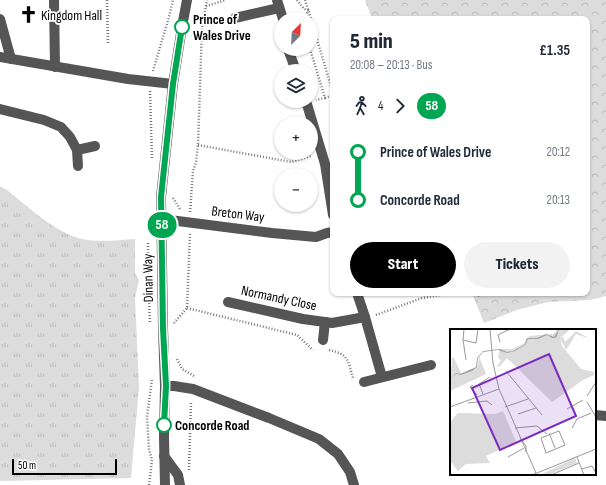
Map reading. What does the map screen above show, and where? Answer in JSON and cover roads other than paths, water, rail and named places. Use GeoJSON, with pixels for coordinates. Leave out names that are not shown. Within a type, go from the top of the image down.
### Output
{"type":"FeatureCollection","features":[{"type":"Feature","properties":{"kind":"street"},"geometry":{"type":"LineString","coordinates":[[54,0],[54,67]]}},
{"type":"Feature","properties":{"kind":"street","name":"Dinan Way"},"geometry":{"type":"LineString","coordinates":[[165,485],[164,437],[166,386],[163,320],[161,197],[173,84],[187,0]]}},
{"type":"Feature","properties":{"kind":"street"},"geometry":{"type":"LineString","coordinates":[[235,18],[278,4]]}},
{"type":"Feature","properties":{"kind":"street"},"geometry":{"type":"LineString","coordinates":[[0,19],[11,59]]}},
{"type":"Feature","properties":{"kind":"street"},"geometry":{"type":"LineString","coordinates":[[0,57],[128,79],[173,84]]}},
{"type":"Feature","properties":{"kind":"street"},"geometry":{"type":"LineString","coordinates":[[308,108],[321,153],[329,162],[330,176]]}},
{"type":"Feature","properties":{"kind":"street"},"geometry":{"type":"LineString","coordinates":[[0,109],[44,120],[61,127],[70,137],[77,150],[78,166]]}},
{"type":"Feature","properties":{"kind":"street"},"geometry":{"type":"LineString","coordinates":[[77,150],[95,146]]}},
{"type":"Feature","properties":{"kind":"street","name":"Breton Way"},"geometry":{"type":"LineString","coordinates":[[162,219],[316,237],[330,232]]}},
{"type":"Feature","properties":{"kind":"street"},"geometry":{"type":"LineString","coordinates":[[359,296],[382,377]]}},
{"type":"Feature","properties":{"kind":"street","name":"Normandy Close"},"geometry":{"type":"LineString","coordinates":[[228,302],[332,323],[365,318]]}},
{"type":"Feature","properties":{"kind":"street","name":"Normandy Close"},"geometry":{"type":"LineString","coordinates":[[322,345],[325,322]]}},
{"type":"Feature","properties":{"kind":"street"},"geometry":{"type":"LineString","coordinates":[[361,378],[382,377],[431,365]]}},
{"type":"Feature","properties":{"kind":"street"},"geometry":{"type":"LineString","coordinates":[[166,386],[193,389],[319,439],[338,454],[350,472],[354,485]]}},
{"type":"Feature","properties":{"kind":"street"},"geometry":{"type":"LineString","coordinates":[[164,456],[178,475],[180,485]]}},
{"type":"Feature","properties":{"kind":"place","name":"Kingdom Hall"},"geometry":{"type":"Point","coordinates":[28,15]}},
{"type":"Feature","properties":{"kind":"place","name":"Prince of Wales Drive"},"geometry":{"type":"Point","coordinates":[182,27]}},
{"type":"Feature","properties":{"kind":"place","name":"Concorde Road"},"geometry":{"type":"Point","coordinates":[164,425]}}]}
